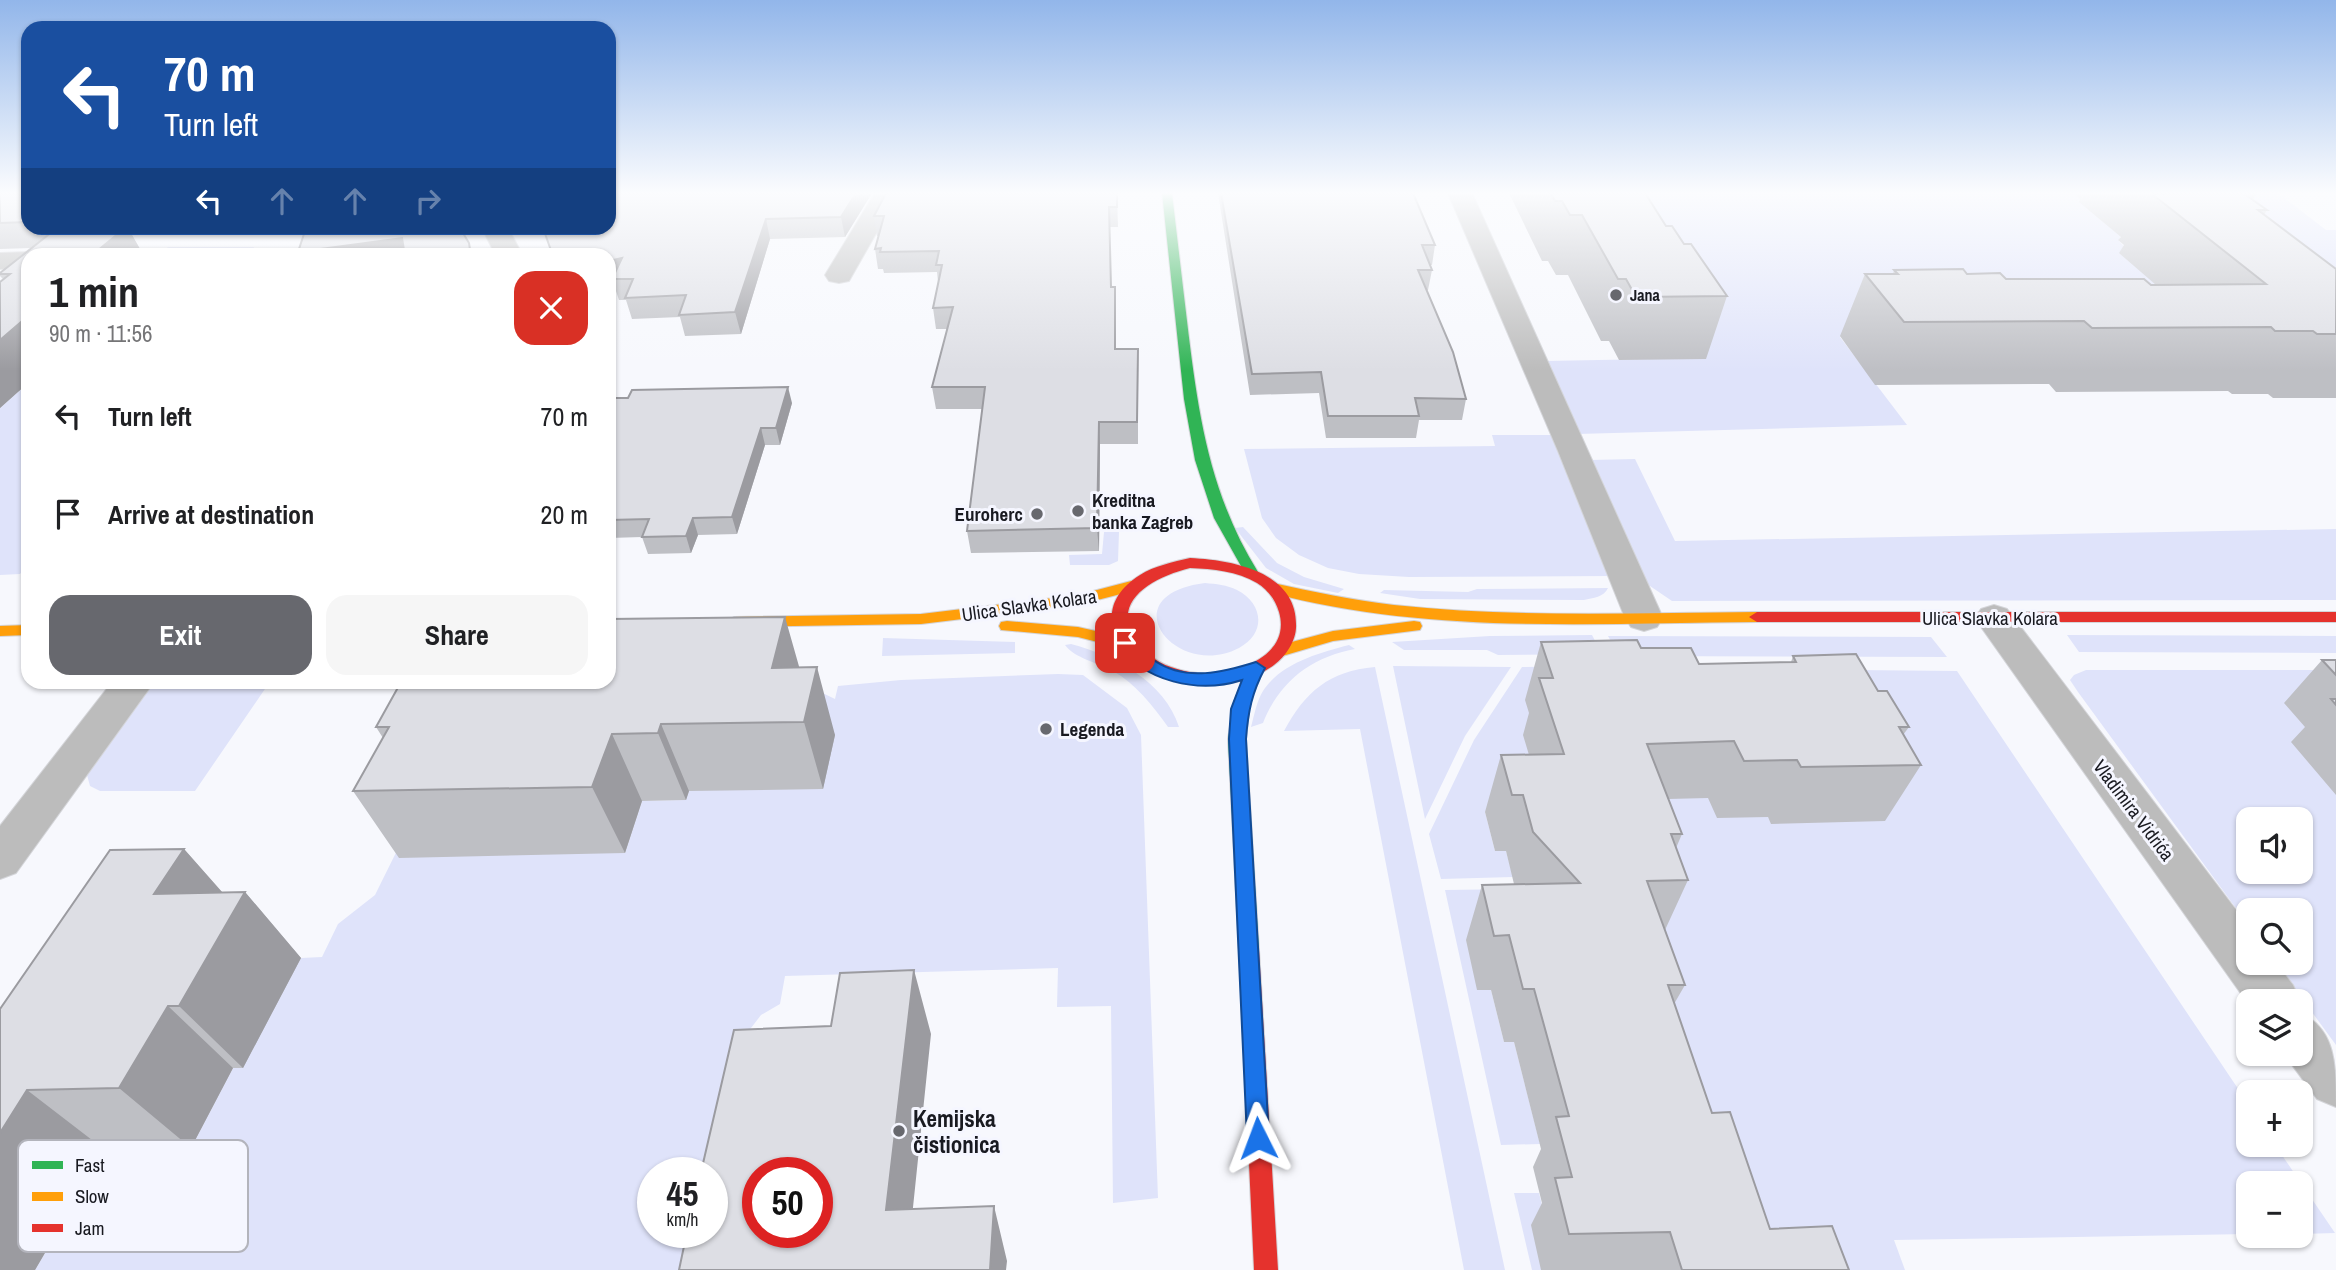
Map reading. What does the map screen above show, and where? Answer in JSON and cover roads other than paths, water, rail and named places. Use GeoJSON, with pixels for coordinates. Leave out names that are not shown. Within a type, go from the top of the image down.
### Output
{"type":"FeatureCollection","features":[{"type":"Feature","properties":{"kind":"main road"},"geometry":{"type":"LineString","coordinates":[[1174,252],[1191,411],[1203,466],[1226,536],[1251,572]]}},
{"type":"Feature","properties":{"kind":"main road"},"geometry":{"type":"LineString","coordinates":[[1190,563],[1232,566],[1251,572],[1273,588],[1287,610],[1290,624],[1287,638],[1279,651],[1256,668],[1234,677],[1208,680],[1182,678],[1150,666],[1125,643],[1119,628],[1119,612],[1124,599],[1135,585],[1160,570],[1190,563]]}},
{"type":"Feature","properties":{"kind":"main road","name":"Ulica Slavka Kolara"},"geometry":{"type":"LineString","coordinates":[[921,619],[1078,600],[1135,585]]}},
{"type":"Feature","properties":{"kind":"main road","name":"Ulica Slavka Kolara"},"geometry":{"type":"LineString","coordinates":[[1273,588],[1323,601],[1478,617],[2336,617]]}},
{"type":"Feature","properties":{"kind":"main road","name":"Ulica Slavka Kolara"},"geometry":{"type":"LineString","coordinates":[[1279,651],[1333,636],[1478,617]]}},
{"type":"Feature","properties":{"kind":"main road","name":"Ulica Slavka Kolara"},"geometry":{"type":"LineString","coordinates":[[718,622],[921,619],[1078,632],[1125,643]]}},
{"type":"Feature","properties":{"kind":"main road"},"geometry":{"type":"LineString","coordinates":[[0,631],[21,630]]}},
{"type":"Feature","properties":{"kind":"main road"},"geometry":{"type":"LineString","coordinates":[[1256,668],[1245,689],[1239,709],[1237,739],[1266,1270]]}},
{"type":"Feature","properties":{"kind":"street"},"geometry":{"type":"LineString","coordinates":[[839,275],[852,252]]}},
{"type":"Feature","properties":{"kind":"street"},"geometry":{"type":"LineString","coordinates":[[1486,252],[1644,618]]}},
{"type":"Feature","properties":{"kind":"street"},"geometry":{"type":"LineString","coordinates":[[0,261],[21,260]]}},
{"type":"Feature","properties":{"kind":"street","name":"Vladimira Vidrića"},"geometry":{"type":"LineString","coordinates":[[1994,618],[2267,989]]}},
{"type":"Feature","properties":{"kind":"street"},"geometry":{"type":"LineString","coordinates":[[0,860],[129,689]]}},
{"type":"Feature","properties":{"kind":"street"},"geometry":{"type":"LineString","coordinates":[[2313,1052],[2336,1083]]}},
{"type":"Feature","properties":{"kind":"place","name":"Jana"},"geometry":{"type":"Point","coordinates":[1616,295]}},
{"type":"Feature","properties":{"kind":"place","name":"Kreditna banka Zagreb"},"geometry":{"type":"Point","coordinates":[1078,511]}},
{"type":"Feature","properties":{"kind":"place","name":"Euroherc"},"geometry":{"type":"Point","coordinates":[1037,514]}},
{"type":"Feature","properties":{"kind":"place","name":"Legenda"},"geometry":{"type":"Point","coordinates":[1046,729]}},
{"type":"Feature","properties":{"kind":"place","name":"Kemijska čistionica"},"geometry":{"type":"Point","coordinates":[899,1131]}}]}
